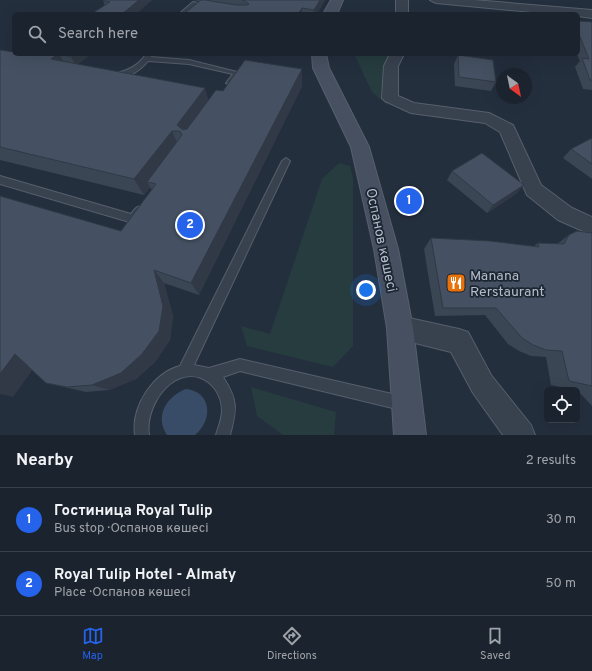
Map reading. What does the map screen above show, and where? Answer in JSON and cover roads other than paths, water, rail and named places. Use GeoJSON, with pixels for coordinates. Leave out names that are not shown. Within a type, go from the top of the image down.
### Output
{"type":"FeatureCollection","features":[{"type":"Feature","properties":{"kind":"street"},"geometry":{"type":"LineString","coordinates":[[331,12],[337,0]]}},
{"type":"Feature","properties":{"kind":"street"},"geometry":{"type":"LineString","coordinates":[[402,0],[402,12]]}},
{"type":"Feature","properties":{"kind":"street"},"geometry":{"type":"LineString","coordinates":[[436,0],[570,12]]}},
{"type":"Feature","properties":{"kind":"street"},"geometry":{"type":"LineString","coordinates":[[580,13],[592,14]]}},
{"type":"Feature","properties":{"kind":"street","name":"Оспанов көшесі"},"geometry":{"type":"LineString","coordinates":[[319,56],[321,68],[360,146],[386,249],[400,328],[410,435]]}},
{"type":"Feature","properties":{"kind":"street"},"geometry":{"type":"LineString","coordinates":[[396,56],[391,66],[390,98],[410,108],[488,118],[507,129],[534,190],[565,214],[592,226]]}},
{"type":"Feature","properties":{"kind":"street"},"geometry":{"type":"LineString","coordinates":[[400,328],[459,341],[482,384],[521,435]]}},
{"type":"Feature","properties":{"kind":"street"},"geometry":{"type":"LineString","coordinates":[[407,404],[423,435]]}},
{"type":"Feature","properties":{"kind":"lane"},"geometry":{"type":"LineString","coordinates":[[184,12],[193,4],[216,8]]}},
{"type":"Feature","properties":{"kind":"lane"},"geometry":{"type":"LineString","coordinates":[[105,77],[126,76],[148,57],[189,62],[237,73],[225,91]]}},
{"type":"Feature","properties":{"kind":"lane"},"geometry":{"type":"LineString","coordinates":[[185,370],[286,161]]}},
{"type":"Feature","properties":{"kind":"lane"},"geometry":{"type":"LineString","coordinates":[[0,180],[133,219],[146,200]]}},
{"type":"Feature","properties":{"kind":"lane"},"geometry":{"type":"LineString","coordinates":[[211,374],[240,365],[407,404]]}},
{"type":"Feature","properties":{"kind":"lane"},"geometry":{"type":"LineString","coordinates":[[138,434],[143,415],[152,394],[159,385],[171,376],[185,370],[199,370],[211,374],[221,384],[227,396],[229,411],[223,435]]}},
{"type":"Feature","properties":{"kind":"water"},"geometry":{"type":"Polygon","coordinates":[[[186,389],[195,391],[201,395],[205,401],[207,415],[205,422],[195,435],[167,435],[163,428],[162,421],[164,408],[173,396],[186,389]]]}},
{"type":"Feature","properties":{"kind":"place","name":"Гостиница Royal Tulip"},"geometry":{"type":"Point","coordinates":[409,201]}},
{"type":"Feature","properties":{"kind":"place","name":"Royal Tulip Hotel - Almaty"},"geometry":{"type":"Point","coordinates":[190,225]}},
{"type":"Feature","properties":{"kind":"place","name":"Manana Rerstaurant"},"geometry":{"type":"Point","coordinates":[456,283]}}]}
